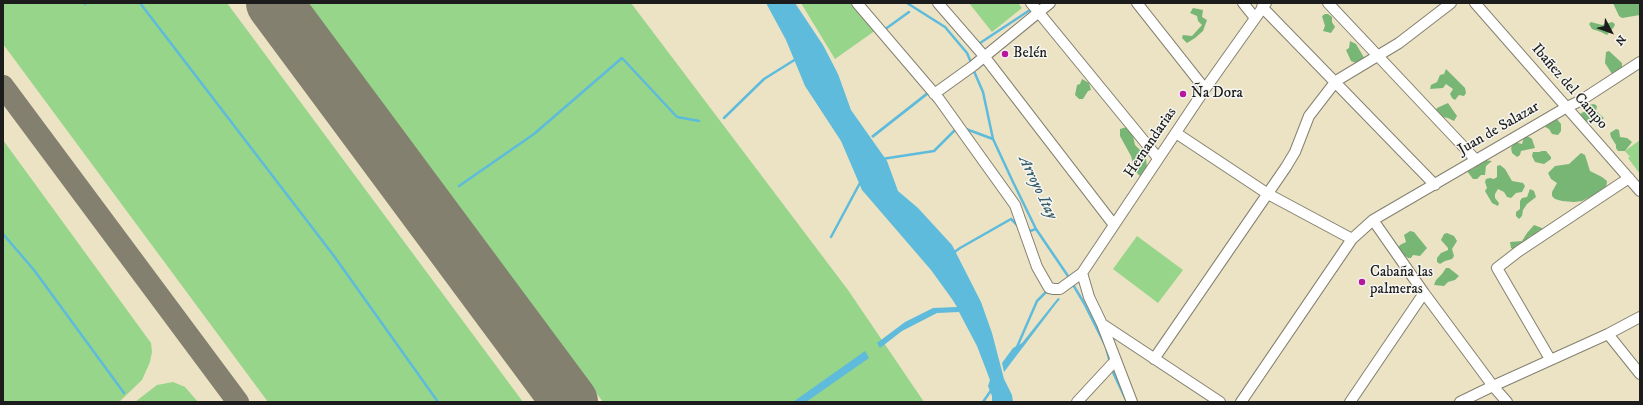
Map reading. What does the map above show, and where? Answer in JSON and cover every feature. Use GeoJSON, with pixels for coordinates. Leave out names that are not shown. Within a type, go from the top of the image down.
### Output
{"type":"FeatureCollection","features":[{"type":"Feature","properties":{"kind":"street"},"geometry":{"type":"LineString","coordinates":[[857,3],[934,94],[1015,206],[1037,267],[1050,288],[1060,289],[1078,276],[1102,324],[1132,402]]}},
{"type":"Feature","properties":{"kind":"street"},"geometry":{"type":"LineString","coordinates":[[938,3],[984,56],[1114,225]]}},
{"type":"Feature","properties":{"kind":"street"},"geometry":{"type":"LineString","coordinates":[[1030,3],[1039,12],[1158,158]]}},
{"type":"Feature","properties":{"kind":"street"},"geometry":{"type":"LineString","coordinates":[[934,94],[972,66],[1050,3]]}},
{"type":"Feature","properties":{"kind":"street"},"geometry":{"type":"LineString","coordinates":[[1137,3],[1205,89]]}},
{"type":"Feature","properties":{"kind":"street"},"geometry":{"type":"LineString","coordinates":[[1243,3],[1255,18]]}},
{"type":"Feature","properties":{"kind":"street"},"geometry":{"type":"LineString","coordinates":[[1328,3],[1476,160]]}},
{"type":"Feature","properties":{"kind":"street"},"geometry":{"type":"LineString","coordinates":[[1154,359],[1268,194],[1295,152],[1309,116],[1336,81],[1408,36],[1451,3]]}},
{"type":"Feature","properties":{"kind":"street","name":"Ibañez del Campo"},"geometry":{"type":"LineString","coordinates":[[1475,3],[1640,191]]}},
{"type":"Feature","properties":{"kind":"street"},"geometry":{"type":"LineString","coordinates":[[1264,5],[1436,185]]}},
{"type":"Feature","properties":{"kind":"street","name":"Hernandarias"},"geometry":{"type":"LineString","coordinates":[[1078,276],[1264,5]]}},
{"type":"Feature","properties":{"kind":"street","name":"Juan de Salazar"},"geometry":{"type":"LineString","coordinates":[[1241,402],[1352,239],[1373,220],[1436,185],[1567,107],[1580,101],[1640,62]]}},
{"type":"Feature","properties":{"kind":"street"},"geometry":{"type":"LineString","coordinates":[[1176,133],[1268,194],[1352,239]]}},
{"type":"Feature","properties":{"kind":"street"},"geometry":{"type":"LineString","coordinates":[[1550,359],[1498,268],[1519,251],[1629,178]]}},
{"type":"Feature","properties":{"kind":"street"},"geometry":{"type":"LineString","coordinates":[[1373,220],[1424,293],[1493,386],[1507,402]]}},
{"type":"Feature","properties":{"kind":"street"},"geometry":{"type":"LineString","coordinates":[[1350,402],[1424,293]]}},
{"type":"Feature","properties":{"kind":"street"},"geometry":{"type":"LineString","coordinates":[[1460,402],[1550,359],[1608,334],[1640,317]]}},
{"type":"Feature","properties":{"kind":"street"},"geometry":{"type":"LineString","coordinates":[[1102,324],[1220,402]]}},
{"type":"Feature","properties":{"kind":"street"},"geometry":{"type":"LineString","coordinates":[[1608,334],[1640,374]]}},
{"type":"Feature","properties":{"kind":"street"},"geometry":{"type":"LineString","coordinates":[[1077,402],[1115,361]]}},
{"type":"Feature","properties":{"kind":"green space"},"geometry":{"type":"Polygon","coordinates":[[[3,3],[227,3],[523,402],[268,402],[3,44],[3,3]]]}},
{"type":"Feature","properties":{"kind":"green space"},"geometry":{"type":"Polygon","coordinates":[[[308,3],[631,3],[848,290],[924,402],[603,402],[308,3]]]}},
{"type":"Feature","properties":{"kind":"green space"},"geometry":{"type":"Polygon","coordinates":[[[801,3],[854,3],[876,30],[835,59],[801,3]]]}},
{"type":"Feature","properties":{"kind":"green space"},"geometry":{"type":"Polygon","coordinates":[[[969,3],[1018,3],[1022,8],[992,32],[969,3]]]}},
{"type":"Feature","properties":{"kind":"green space"},"geometry":{"type":"Polygon","coordinates":[[[1613,3],[1640,3],[1640,15],[1622,18],[1619,16],[1613,3]]]}},
{"type":"Feature","properties":{"kind":"green space"},"geometry":{"type":"Polygon","coordinates":[[[1193,8],[1203,10],[1202,17],[1207,20],[1203,31],[1187,43],[1182,38],[1183,35],[1192,36],[1202,25],[1198,21],[1197,16],[1190,13],[1193,8]]]}},
{"type":"Feature","properties":{"kind":"green space"},"geometry":{"type":"Polygon","coordinates":[[[1325,14],[1332,17],[1332,22],[1335,27],[1331,33],[1323,31],[1325,26],[1322,16],[1325,14]]]}},
{"type":"Feature","properties":{"kind":"green space"},"geometry":{"type":"Polygon","coordinates":[[[1591,22],[1602,25],[1612,22],[1615,24],[1607,35],[1592,29],[1589,24],[1591,22]]]}},
{"type":"Feature","properties":{"kind":"green space"},"geometry":{"type":"Polygon","coordinates":[[[1350,41],[1356,44],[1366,61],[1356,63],[1351,61],[1346,50],[1349,48],[1350,41]]]}},
{"type":"Feature","properties":{"kind":"green space"},"geometry":{"type":"Polygon","coordinates":[[[1609,51],[1622,63],[1622,67],[1612,74],[1605,63],[1606,52],[1609,51]]]}},
{"type":"Feature","properties":{"kind":"green space"},"geometry":{"type":"Polygon","coordinates":[[[1446,69],[1465,88],[1466,93],[1464,96],[1459,95],[1455,100],[1452,98],[1450,94],[1453,89],[1446,84],[1443,88],[1430,89],[1431,85],[1437,82],[1440,75],[1444,74],[1446,69]]]}},
{"type":"Feature","properties":{"kind":"green space"},"geometry":{"type":"Polygon","coordinates":[[[1082,79],[1089,83],[1091,90],[1088,91],[1083,99],[1079,99],[1075,95],[1077,85],[1080,84],[1082,79]]]}},
{"type":"Feature","properties":{"kind":"green space"},"geometry":{"type":"Polygon","coordinates":[[[1448,103],[1457,116],[1454,121],[1442,117],[1435,111],[1437,108],[1448,103]]]}},
{"type":"Feature","properties":{"kind":"green space"},"geometry":{"type":"Polygon","coordinates":[[[1594,104],[1597,106],[1596,111],[1604,118],[1598,122],[1589,121],[1586,123],[1580,114],[1587,110],[1589,105],[1594,104]]]}},
{"type":"Feature","properties":{"kind":"green space"},"geometry":{"type":"Polygon","coordinates":[[[1556,118],[1561,124],[1561,131],[1558,135],[1552,134],[1549,129],[1545,127],[1556,118]]]}},
{"type":"Feature","properties":{"kind":"green space"},"geometry":{"type":"Polygon","coordinates":[[[1127,127],[1132,131],[1135,145],[1145,155],[1147,168],[1144,176],[1140,176],[1135,171],[1131,156],[1120,136],[1120,129],[1127,127]]]}},
{"type":"Feature","properties":{"kind":"green space"},"geometry":{"type":"Polygon","coordinates":[[[1616,129],[1619,130],[1620,137],[1627,138],[1632,142],[1625,151],[1618,151],[1611,137],[1610,133],[1616,129]]]}},
{"type":"Feature","properties":{"kind":"green space"},"geometry":{"type":"Polygon","coordinates":[[[1524,137],[1529,137],[1532,139],[1535,148],[1521,151],[1520,155],[1517,157],[1512,153],[1511,148],[1515,142],[1522,144],[1524,137]]]}},
{"type":"Feature","properties":{"kind":"green space"},"geometry":{"type":"Polygon","coordinates":[[[3,140],[151,343],[152,352],[150,362],[142,380],[119,402],[3,402],[3,140]]]}},
{"type":"Feature","properties":{"kind":"green space"},"geometry":{"type":"Polygon","coordinates":[[[1640,140],[1640,174],[1628,158],[1630,157],[1625,151],[1640,140]]]}},
{"type":"Feature","properties":{"kind":"green space"},"geometry":{"type":"Polygon","coordinates":[[[1546,151],[1551,157],[1551,159],[1544,164],[1535,162],[1532,156],[1533,152],[1546,151]]]}},
{"type":"Feature","properties":{"kind":"green space"},"geometry":{"type":"Polygon","coordinates":[[[1581,153],[1585,155],[1590,171],[1607,181],[1606,189],[1582,201],[1574,202],[1555,199],[1552,196],[1552,192],[1557,183],[1551,179],[1548,173],[1555,166],[1569,164],[1581,153]]]}},
{"type":"Feature","properties":{"kind":"green space"},"geometry":{"type":"Polygon","coordinates":[[[1483,160],[1492,161],[1486,166],[1485,175],[1481,175],[1477,179],[1473,179],[1467,171],[1473,169],[1483,160]]]}},
{"type":"Feature","properties":{"kind":"green space"},"geometry":{"type":"Polygon","coordinates":[[[1500,165],[1505,169],[1512,181],[1523,183],[1525,186],[1522,192],[1516,193],[1511,198],[1507,197],[1504,192],[1498,189],[1495,194],[1495,198],[1499,203],[1498,206],[1492,203],[1485,191],[1487,188],[1485,182],[1486,179],[1494,179],[1497,177],[1497,166],[1500,165]]]}},
{"type":"Feature","properties":{"kind":"green space"},"geometry":{"type":"Polygon","coordinates":[[[1530,189],[1534,191],[1536,197],[1527,204],[1523,210],[1522,216],[1519,219],[1516,216],[1516,212],[1520,209],[1520,201],[1522,198],[1527,197],[1530,189]]]}},
{"type":"Feature","properties":{"kind":"green space"},"geometry":{"type":"Polygon","coordinates":[[[1534,225],[1547,230],[1539,230],[1537,235],[1530,236],[1517,251],[1511,248],[1510,242],[1522,241],[1534,225]]]}},
{"type":"Feature","properties":{"kind":"green space"},"geometry":{"type":"Polygon","coordinates":[[[1410,231],[1414,232],[1427,248],[1420,256],[1413,255],[1411,258],[1408,258],[1399,251],[1398,248],[1406,242],[1404,235],[1410,231]]]}},
{"type":"Feature","properties":{"kind":"green space"},"geometry":{"type":"Polygon","coordinates":[[[1447,233],[1454,236],[1457,241],[1452,249],[1454,256],[1452,259],[1440,264],[1437,262],[1437,258],[1441,253],[1448,250],[1441,240],[1444,234],[1447,233]]]}},
{"type":"Feature","properties":{"kind":"green space"},"geometry":{"type":"Polygon","coordinates":[[[1137,236],[1183,270],[1158,303],[1113,269],[1137,236]]]}},
{"type":"Feature","properties":{"kind":"green space"},"geometry":{"type":"Polygon","coordinates":[[[1446,268],[1449,268],[1459,276],[1444,286],[1434,285],[1436,280],[1446,268]]]}},
{"type":"Feature","properties":{"kind":"green space"},"geometry":{"type":"Polygon","coordinates":[[[173,382],[185,387],[198,402],[135,402],[157,385],[173,382]]]}},
{"type":"Feature","properties":{"kind":"water"},"geometry":{"type":"Polygon","coordinates":[[[766,3],[795,3],[823,45],[838,74],[851,110],[887,161],[898,191],[918,208],[952,245],[981,302],[992,333],[1004,379],[1012,395],[1013,402],[992,402],[992,396],[988,386],[990,380],[977,346],[959,312],[937,313],[902,331],[880,348],[877,343],[905,322],[933,308],[957,307],[931,270],[862,190],[841,141],[805,86],[786,40],[766,3]]]}},
{"type":"Feature","properties":{"kind":"water"},"geometry":{"type":"Polygon","coordinates":[[[927,92],[929,94],[873,138],[871,136],[927,92]]]}},
{"type":"Feature","properties":{"kind":"water"},"geometry":{"type":"Polygon","coordinates":[[[1058,298],[1060,299],[1004,372],[1002,363],[1013,348],[1022,343],[1058,298]]]}},
{"type":"Feature","properties":{"kind":"water"},"geometry":{"type":"Polygon","coordinates":[[[865,351],[869,358],[806,402],[793,402],[865,351]]]}},
{"type":"Feature","properties":{"kind":"waterway"},"geometry":{"type":"LineString","coordinates":[[140,3],[334,256],[438,402]]}},
{"type":"Feature","properties":{"kind":"waterway","name":"Arroyo Itay"},"geometry":{"type":"LineString","coordinates":[[907,3],[945,27],[967,53],[970,60]]}},
{"type":"Feature","properties":{"kind":"waterway"},"geometry":{"type":"LineString","coordinates":[[977,45],[1033,8]]}},
{"type":"Feature","properties":{"kind":"waterway"},"geometry":{"type":"LineString","coordinates":[[884,30],[909,12]]}},
{"type":"Feature","properties":{"kind":"waterway"},"geometry":{"type":"LineString","coordinates":[[459,186],[534,134],[622,58],[677,117],[699,121]]}},
{"type":"Feature","properties":{"kind":"waterway"},"geometry":{"type":"LineString","coordinates":[[724,118],[764,79],[796,59]]}},
{"type":"Feature","properties":{"kind":"waterway","name":"Arroyo Itay"},"geometry":{"type":"LineString","coordinates":[[973,69],[983,92],[993,139],[1036,229],[1070,279]]}},
{"type":"Feature","properties":{"kind":"waterway"},"geometry":{"type":"LineString","coordinates":[[882,159],[934,151],[957,128]]}},
{"type":"Feature","properties":{"kind":"waterway"},"geometry":{"type":"LineString","coordinates":[[966,129],[993,139]]}},
{"type":"Feature","properties":{"kind":"waterway"},"geometry":{"type":"LineString","coordinates":[[831,237],[861,181]]}},
{"type":"Feature","properties":{"kind":"waterway"},"geometry":{"type":"LineString","coordinates":[[953,253],[1011,219],[1019,227]]}},
{"type":"Feature","properties":{"kind":"waterway"},"geometry":{"type":"LineString","coordinates":[[1027,232],[1036,229]]}},
{"type":"Feature","properties":{"kind":"waterway"},"geometry":{"type":"LineString","coordinates":[[3,234],[34,270],[124,393]]}},
{"type":"Feature","properties":{"kind":"waterway","name":"Arroyo Itay"},"geometry":{"type":"LineString","coordinates":[[1072,283],[1084,303],[1106,347],[1110,363]]}},
{"type":"Feature","properties":{"kind":"waterway"},"geometry":{"type":"LineString","coordinates":[[1017,347],[1037,301],[1047,291]]}},
{"type":"Feature","properties":{"kind":"waterway","name":"Arroyo Itay"},"geometry":{"type":"LineString","coordinates":[[1111,368],[1126,400]]}},
{"type":"Feature","properties":{"kind":"waterway"},"geometry":{"type":"LineString","coordinates":[[983,402],[992,389]]}},
{"type":"Feature","properties":{"kind":"taxiway"},"geometry":{"type":"LineString","coordinates":[[3,86],[238,402]]}},
{"type":"Feature","properties":{"kind":"runway"},"geometry":{"type":"LineString","coordinates":[[274,3],[570,402]]}},
{"type":"Feature","properties":{"kind":"place","name":"Belén"},"geometry":{"type":"Point","coordinates":[1005,54]}},
{"type":"Feature","properties":{"kind":"place","name":"Ña Dora"},"geometry":{"type":"Point","coordinates":[1183,94]}},
{"type":"Feature","properties":{"kind":"place","name":"Cabaña las palmeras"},"geometry":{"type":"Point","coordinates":[1362,282]}}]}
